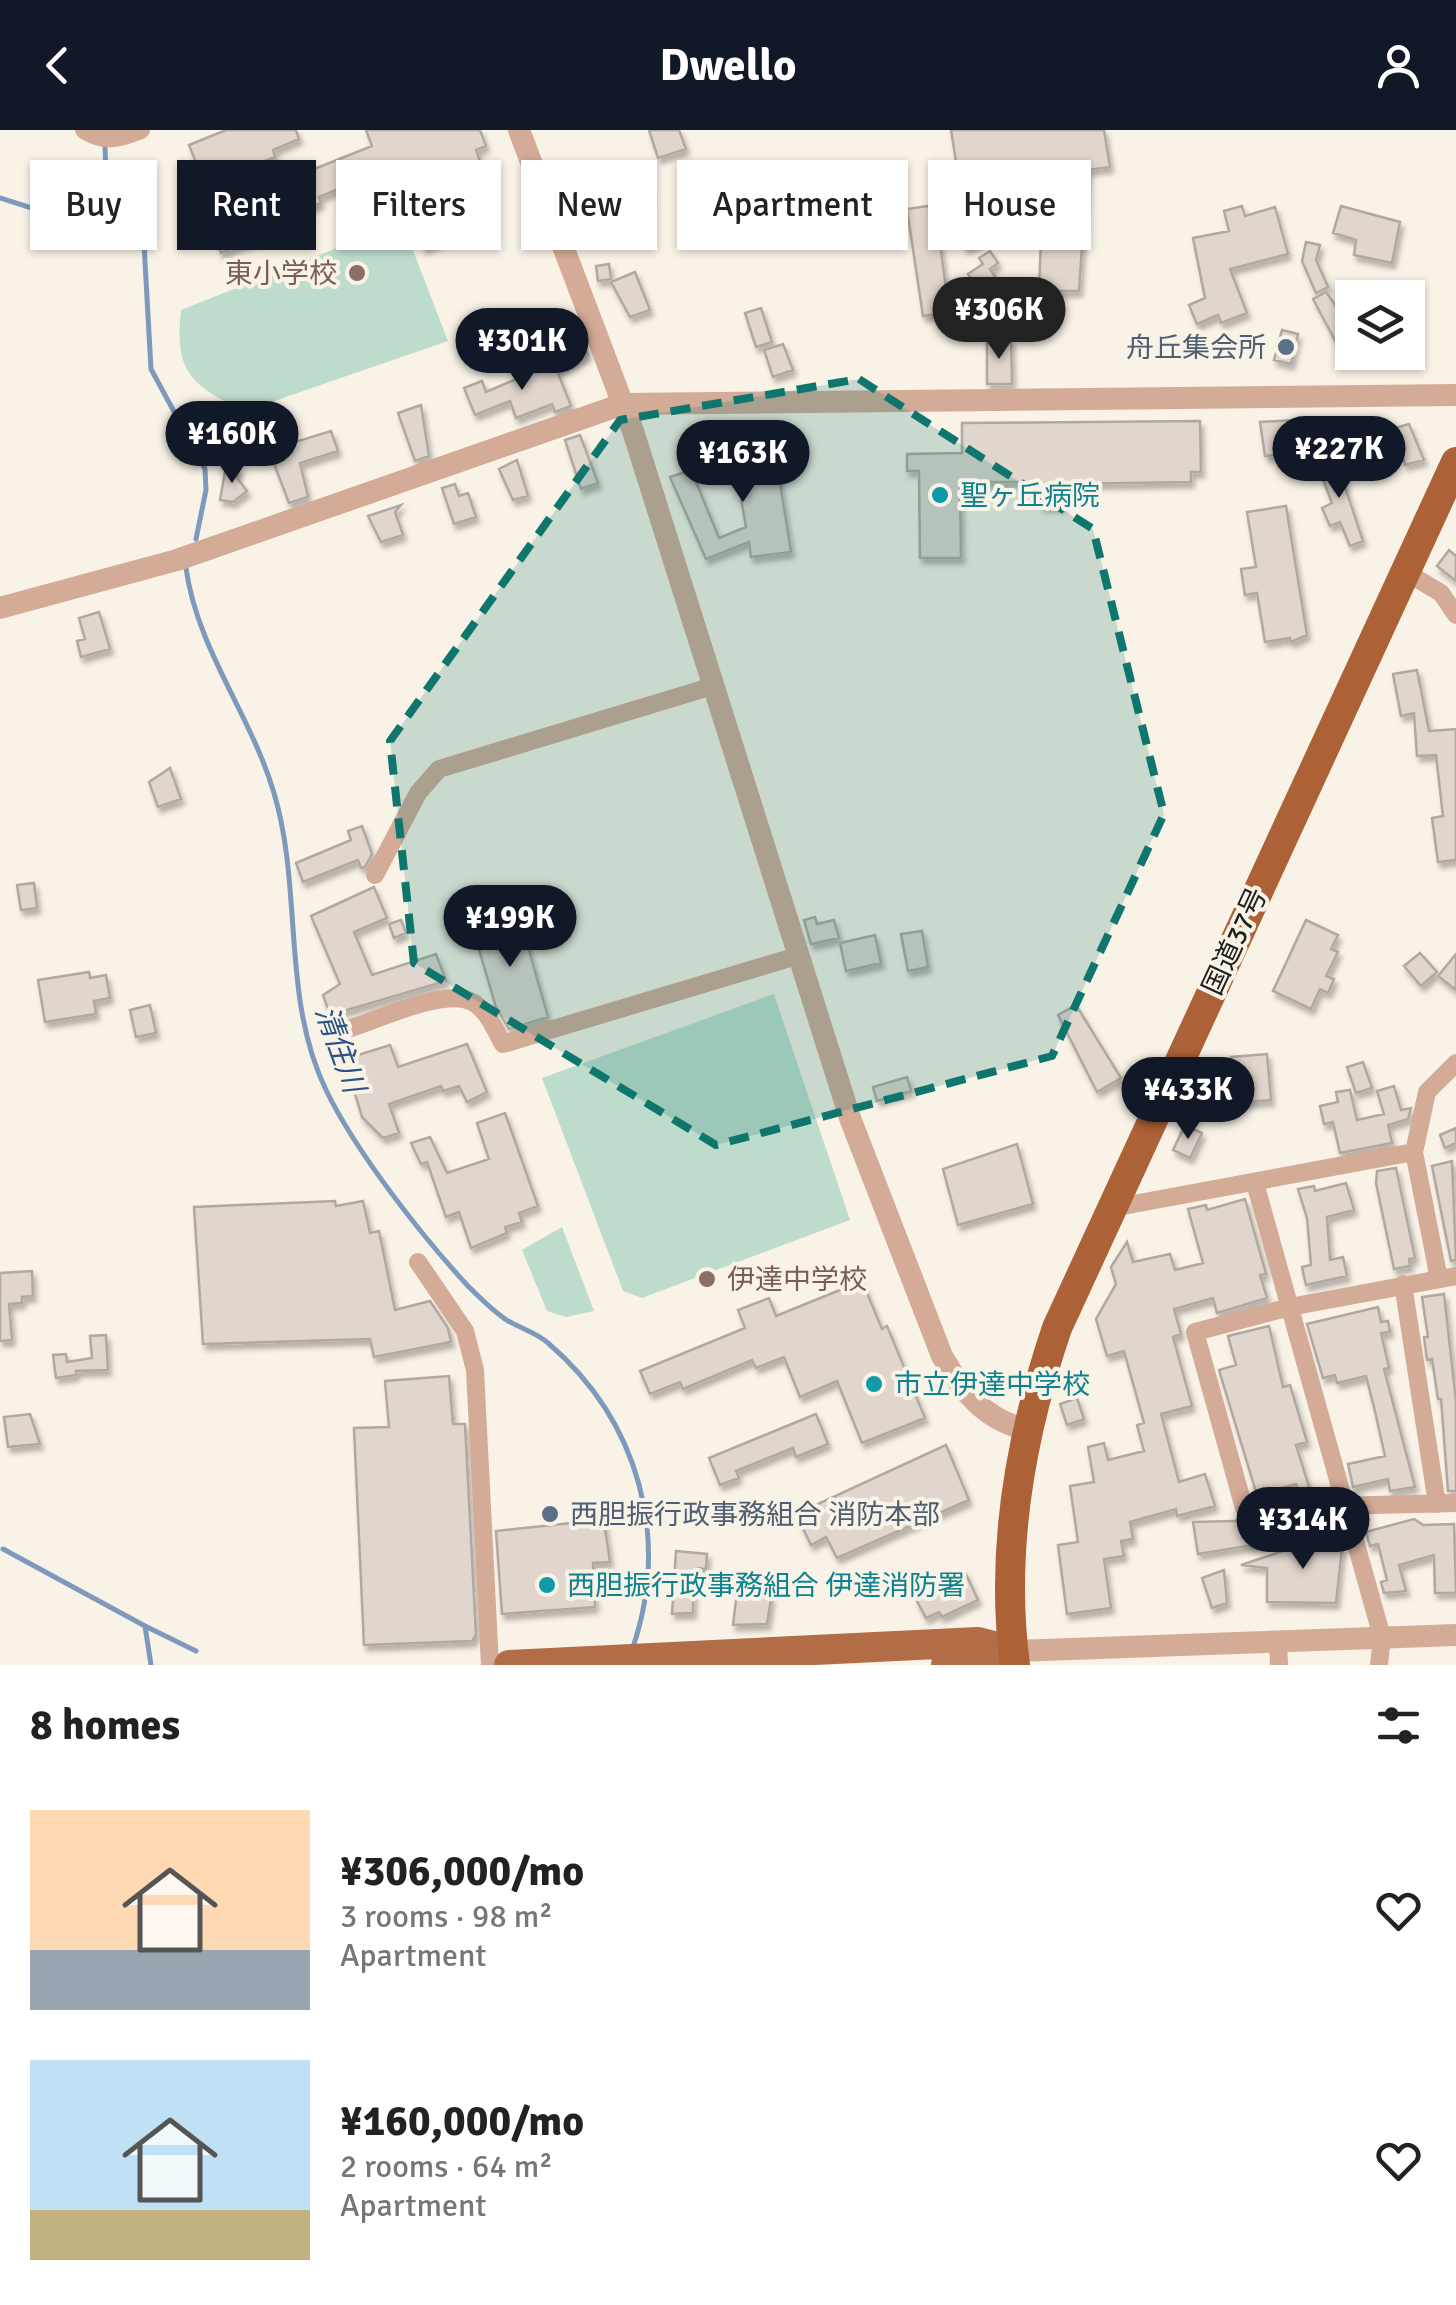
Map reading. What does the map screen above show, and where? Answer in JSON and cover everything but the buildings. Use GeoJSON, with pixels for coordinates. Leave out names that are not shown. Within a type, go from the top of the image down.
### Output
{"type":"FeatureCollection","features":[{"type":"Feature","properties":{"kind":"highway","name":"国道37号"},"geometry":{"type":"LineString","coordinates":[[1014,1658],[1014,1529],[1025,1429],[1057,1328],[1456,462]]}},
{"type":"Feature","properties":{"kind":"main road"},"geometry":{"type":"LineString","coordinates":[[509,1665],[978,1642],[1014,1658]]}},
{"type":"Feature","properties":{"kind":"main road"},"geometry":{"type":"LineString","coordinates":[[946,1665],[1014,1658]]}},
{"type":"Feature","properties":{"kind":"street"},"geometry":{"type":"LineString","coordinates":[[84,130],[99,139],[118,140],[141,130]]}},
{"type":"Feature","properties":{"kind":"street"},"geometry":{"type":"LineString","coordinates":[[518,130],[623,404],[856,1134],[942,1356],[957,1382],[978,1405],[1001,1424],[1025,1429]]}},
{"type":"Feature","properties":{"kind":"street"},"geometry":{"type":"LineString","coordinates":[[0,608],[178,560],[623,404],[1456,395]]}},
{"type":"Feature","properties":{"kind":"street"},"geometry":{"type":"LineString","coordinates":[[1404,571],[1441,593],[1456,615]]}},
{"type":"Feature","properties":{"kind":"street"},"geometry":{"type":"LineString","coordinates":[[375,875],[418,793],[439,770],[713,686]]}},
{"type":"Feature","properties":{"kind":"street"},"geometry":{"type":"LineString","coordinates":[[348,1030],[441,998],[469,1000],[484,1012],[504,1044],[797,956]]}},
{"type":"Feature","properties":{"kind":"street"},"geometry":{"type":"LineString","coordinates":[[1403,1284],[1446,1503],[1244,1508],[1195,1332],[1290,1307],[1403,1284],[1448,1277],[1414,1152],[1427,1092],[1456,1064]]}},
{"type":"Feature","properties":{"kind":"street"},"geometry":{"type":"LineString","coordinates":[[1112,1208],[1414,1152]]}},
{"type":"Feature","properties":{"kind":"street"},"geometry":{"type":"LineString","coordinates":[[1256,1183],[1382,1637],[1378,1665]]}},
{"type":"Feature","properties":{"kind":"street"},"geometry":{"type":"LineString","coordinates":[[418,1262],[466,1331],[474,1370],[490,1665]]}},
{"type":"Feature","properties":{"kind":"street"},"geometry":{"type":"LineString","coordinates":[[1014,1658],[1187,1654],[1278,1640],[1456,1635]]}},
{"type":"Feature","properties":{"kind":"street"},"geometry":{"type":"LineString","coordinates":[[1278,1640],[1279,1665]]}},
{"type":"Feature","properties":{"kind":"highlighted area"},"geometry":{"type":"Polygon","coordinates":[[[859,379],[1093,529],[1164,814],[1052,1056],[716,1145],[414,963],[390,741],[620,420],[859,379]]]}},
{"type":"Feature","properties":{"kind":"green space"},"geometry":{"type":"Polygon","coordinates":[[[336,248],[413,250],[448,341],[245,411],[212,394],[190,375],[181,349],[181,310],[336,248]]]}},
{"type":"Feature","properties":{"kind":"green space"},"geometry":{"type":"Polygon","coordinates":[[[774,994],[850,1220],[642,1298],[623,1291],[542,1078],[774,994]]]}},
{"type":"Feature","properties":{"kind":"green space"},"geometry":{"type":"Polygon","coordinates":[[[562,1227],[594,1311],[566,1317],[547,1311],[522,1250],[562,1227]]]}},
{"type":"Feature","properties":{"kind":"waterway"},"geometry":{"type":"LineString","coordinates":[[105,143],[105,160]]}},
{"type":"Feature","properties":{"kind":"waterway","name":"清住川"},"geometry":{"type":"LineString","coordinates":[[0,198],[144,244],[151,369],[205,469],[206,490],[196,539]]}},
{"type":"Feature","properties":{"kind":"waterway","name":"清住川"},"geometry":{"type":"LineString","coordinates":[[186,568],[201,626],[274,793],[288,867],[303,1018],[326,1090],[372,1166],[430,1243],[492,1309],[544,1339],[579,1374],[605,1408],[625,1445],[639,1484],[647,1524],[648,1566],[632,1650]]}},
{"type":"Feature","properties":{"kind":"waterway"},"geometry":{"type":"LineString","coordinates":[[3,1549],[145,1626],[151,1665]]}},
{"type":"Feature","properties":{"kind":"waterway"},"geometry":{"type":"LineString","coordinates":[[145,1626],[196,1651]]}},
{"type":"Feature","properties":{"kind":"place","name":"東小学校"},"geometry":{"type":"Point","coordinates":[357,273]}},
{"type":"Feature","properties":{"kind":"place","name":"舟丘集会所"},"geometry":{"type":"Point","coordinates":[1286,347]}},
{"type":"Feature","properties":{"kind":"place","name":"聖ヶ丘病院"},"geometry":{"type":"Point","coordinates":[940,495]}},
{"type":"Feature","properties":{"kind":"place","name":"伊達中学校"},"geometry":{"type":"Point","coordinates":[707,1279]}},
{"type":"Feature","properties":{"kind":"place","name":"市立伊達中学校"},"geometry":{"type":"Point","coordinates":[874,1384]}},
{"type":"Feature","properties":{"kind":"place","name":"西胆振行政事務組合 消防本部"},"geometry":{"type":"Point","coordinates":[550,1514]}},
{"type":"Feature","properties":{"kind":"place","name":"西胆振行政事務組合 伊達消防署"},"geometry":{"type":"Point","coordinates":[547,1585]}}]}
